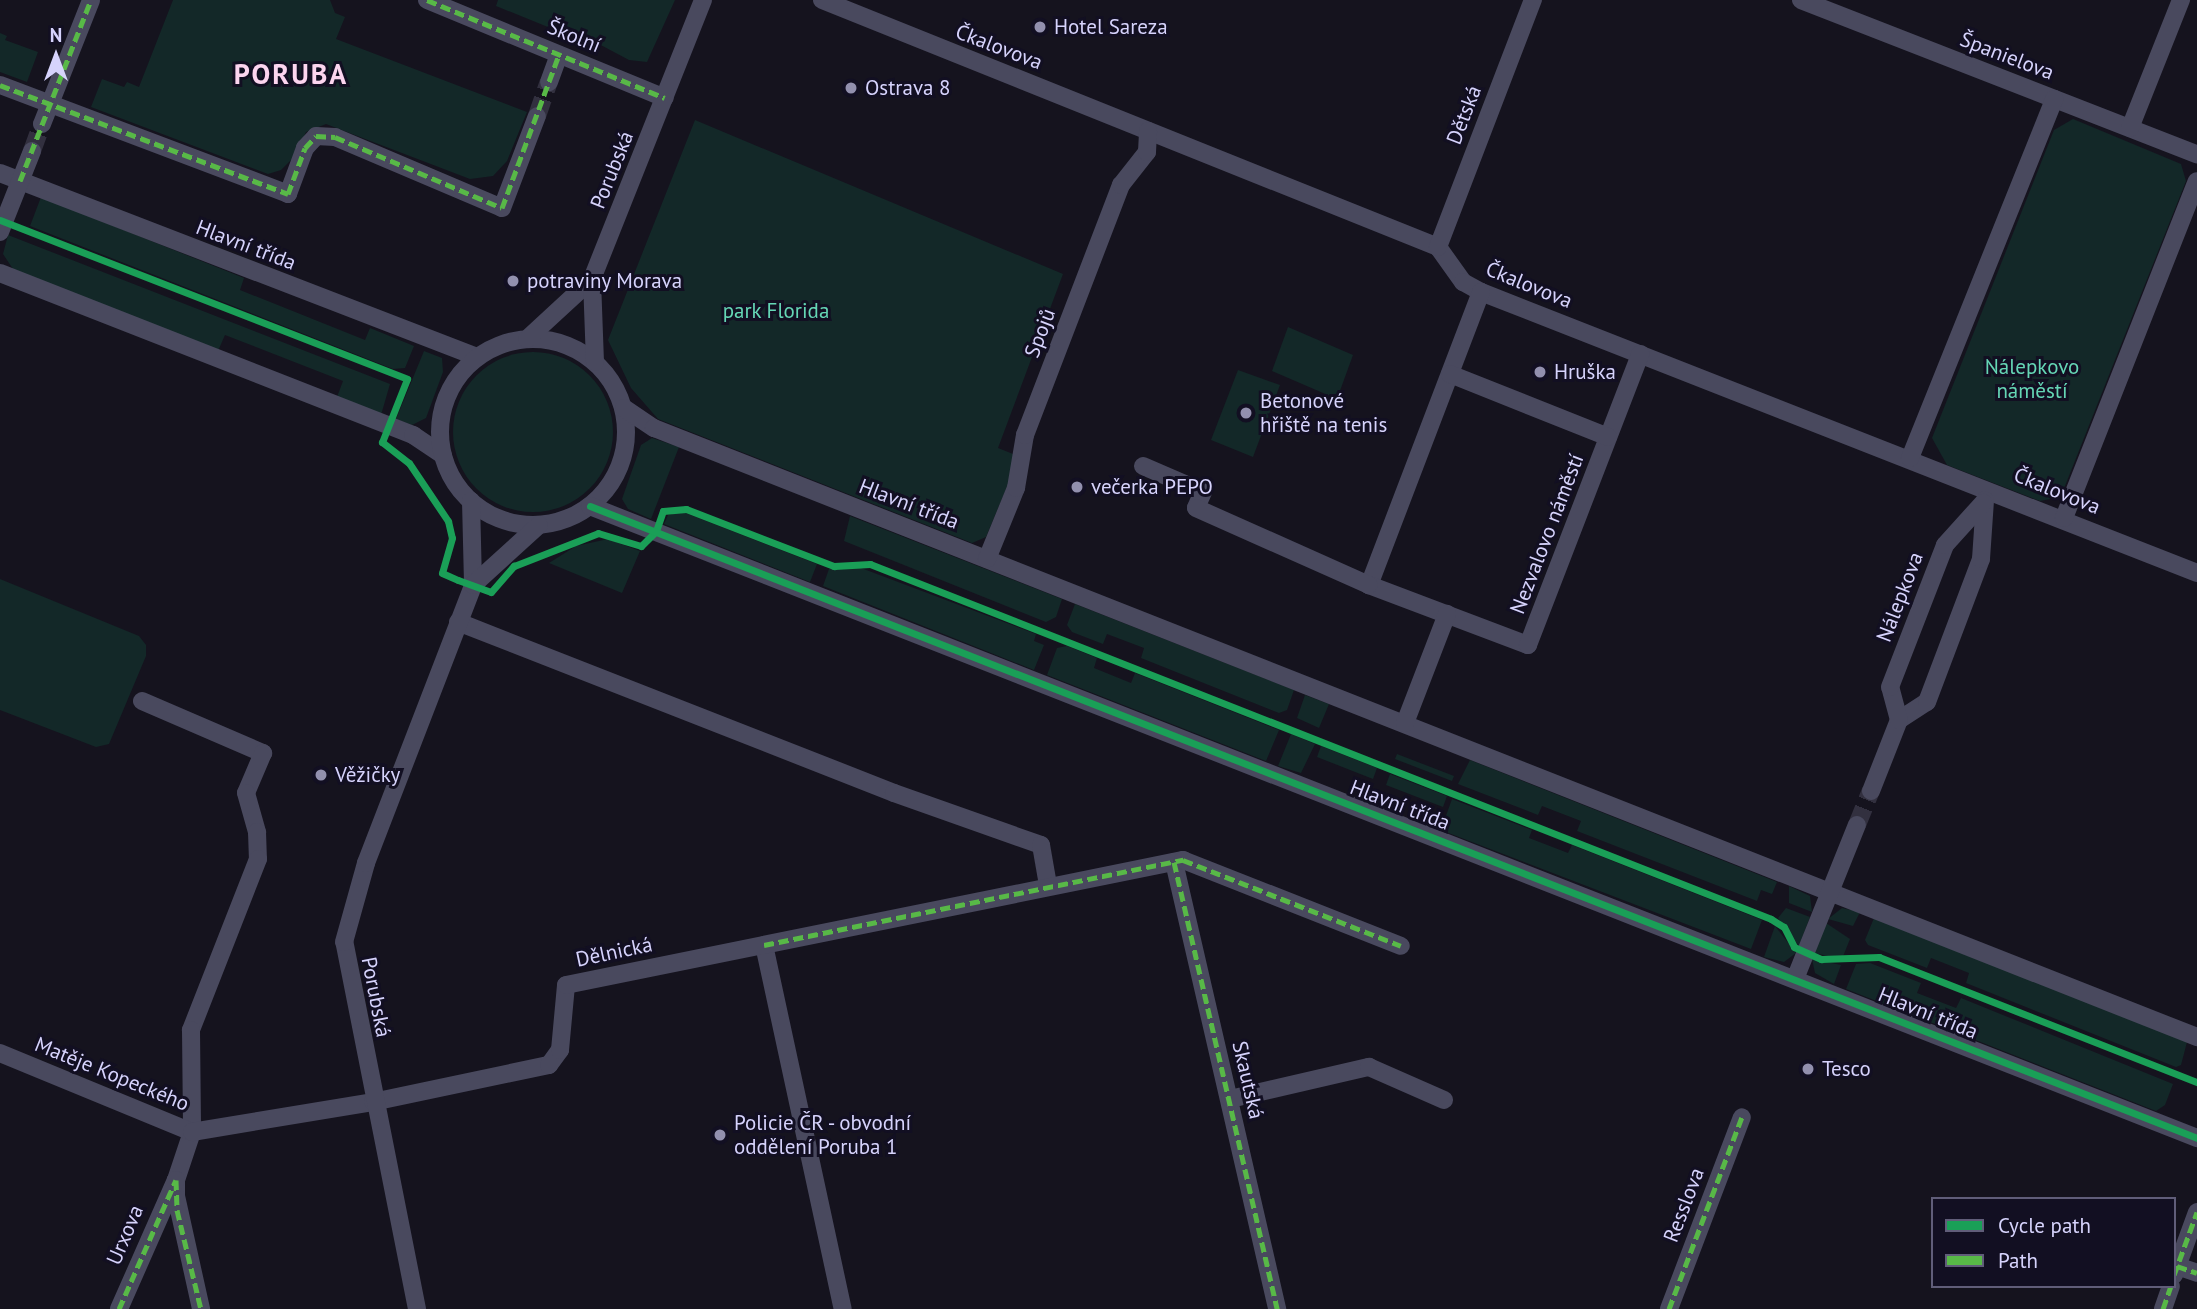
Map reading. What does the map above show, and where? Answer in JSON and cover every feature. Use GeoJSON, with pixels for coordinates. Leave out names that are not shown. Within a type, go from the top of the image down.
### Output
{"type":"FeatureCollection","features":[{"type":"Feature","properties":{"kind":"street"},"geometry":{"type":"LineString","coordinates":[[42,124],[90,0]]}},
{"type":"Feature","properties":{"kind":"street","name":"Školní"},"geometry":{"type":"LineString","coordinates":[[427,0],[665,98]]}},
{"type":"Feature","properties":{"kind":"street","name":"Porubská"},"geometry":{"type":"LineString","coordinates":[[595,362],[592,279],[703,0]]}},
{"type":"Feature","properties":{"kind":"street","name":"Čkalovova"},"geometry":{"type":"LineString","coordinates":[[822,0],[1438,247],[1463,282],[1481,292],[1910,458],[1986,496],[2064,518],[2197,573]]}},
{"type":"Feature","properties":{"kind":"street","name":"Dětská"},"geometry":{"type":"LineString","coordinates":[[1438,247],[1533,0]]}},
{"type":"Feature","properties":{"kind":"street","name":"Španielova"},"geometry":{"type":"LineString","coordinates":[[1801,0],[2197,154]]}},
{"type":"Feature","properties":{"kind":"street"},"geometry":{"type":"LineString","coordinates":[[2130,128],[2181,0]]}},
{"type":"Feature","properties":{"kind":"street"},"geometry":{"type":"LineString","coordinates":[[549,82],[559,55]]}},
{"type":"Feature","properties":{"kind":"street"},"geometry":{"type":"LineString","coordinates":[[0,85],[288,194],[305,148],[316,136],[335,137],[502,208],[537,116]]}},
{"type":"Feature","properties":{"kind":"street"},"geometry":{"type":"LineString","coordinates":[[1910,458],[2054,99]]}},
{"type":"Feature","properties":{"kind":"street","name":"Spojů"},"geometry":{"type":"LineString","coordinates":[[988,559],[1016,488],[1024,435],[1121,185],[1147,152],[1148,131]]}},
{"type":"Feature","properties":{"kind":"street"},"geometry":{"type":"LineString","coordinates":[[0,232],[32,151]]}},
{"type":"Feature","properties":{"kind":"street","name":"Hlavní třída"},"geometry":{"type":"LineString","coordinates":[[0,173],[477,357]]}},
{"type":"Feature","properties":{"kind":"street"},"geometry":{"type":"LineString","coordinates":[[2064,518],[2197,181]]}},
{"type":"Feature","properties":{"kind":"street"},"geometry":{"type":"LineString","coordinates":[[0,273],[413,435],[443,455]]}},
{"type":"Feature","properties":{"kind":"street"},"geometry":{"type":"LineString","coordinates":[[527,339],[592,279]]}},
{"type":"Feature","properties":{"kind":"street"},"geometry":{"type":"LineString","coordinates":[[1369,584],[1481,292]]}},
{"type":"Feature","properties":{"kind":"street"},"geometry":{"type":"LineString","coordinates":[[527,339],[564,344],[595,362],[617,391],[624,408],[626,444],[614,479],[590,506],[539,525],[502,520],[471,501],[458,488],[443,455],[440,419],[445,401],[458,377],[477,357],[492,348],[527,339]]}},
{"type":"Feature","properties":{"kind":"street","name":"Nezvalovo náměstí"},"geometry":{"type":"LineString","coordinates":[[1143,466],[1203,492],[1196,508],[1369,584],[1528,645],[1640,354]]}},
{"type":"Feature","properties":{"kind":"street","name":"Nezvalovo náměstí"},"geometry":{"type":"LineString","coordinates":[[1450,374],[1608,437]]}},
{"type":"Feature","properties":{"kind":"street","name":"Hlavní třída"},"geometry":{"type":"LineString","coordinates":[[624,408],[654,428],[2197,1037]]}},
{"type":"Feature","properties":{"kind":"street"},"geometry":{"type":"LineString","coordinates":[[1871,791],[1899,720],[1927,702],[1981,559],[1986,496]]}},
{"type":"Feature","properties":{"kind":"street","name":"Nálepkova"},"geometry":{"type":"LineString","coordinates":[[1899,720],[1890,687],[1935,570],[1945,545],[1986,496]]}},
{"type":"Feature","properties":{"kind":"street","name":"Porubská"},"geometry":{"type":"LineString","coordinates":[[417,1309],[344,959],[347,926],[366,863],[473,585],[471,501]]}},
{"type":"Feature","properties":{"kind":"street","name":"Hlavní třída"},"geometry":{"type":"LineString","coordinates":[[590,506],[2197,1138]]}},
{"type":"Feature","properties":{"kind":"street","name":"Porubská"},"geometry":{"type":"LineString","coordinates":[[473,585],[539,525]]}},
{"type":"Feature","properties":{"kind":"street"},"geometry":{"type":"LineString","coordinates":[[1405,723],[1447,614]]}},
{"type":"Feature","properties":{"kind":"street"},"geometry":{"type":"LineString","coordinates":[[458,622],[894,793],[1041,845],[1048,885]]}},
{"type":"Feature","properties":{"kind":"street","name":"Urxova"},"geometry":{"type":"LineString","coordinates":[[119,1309],[176,1180],[192,1132],[191,1030],[258,859],[257,832],[246,793],[263,753],[142,701]]}},
{"type":"Feature","properties":{"kind":"street"},"geometry":{"type":"LineString","coordinates":[[1796,979],[1857,825]]}},
{"type":"Feature","properties":{"kind":"street"},"geometry":{"type":"LineString","coordinates":[[1174,862],[1183,860],[1401,946]]}},
{"type":"Feature","properties":{"kind":"street","name":"Dělnická"},"geometry":{"type":"LineString","coordinates":[[373,1102],[549,1065],[560,1050],[566,985],[1048,885],[1174,862]]}},
{"type":"Feature","properties":{"kind":"street","name":"Skautská"},"geometry":{"type":"LineString","coordinates":[[1174,862],[1277,1309]]}},
{"type":"Feature","properties":{"kind":"street"},"geometry":{"type":"LineString","coordinates":[[764,945],[843,1309]]}},
{"type":"Feature","properties":{"kind":"street","name":"Matěje Kopeckého"},"geometry":{"type":"LineString","coordinates":[[0,1053],[192,1132],[373,1102]]}},
{"type":"Feature","properties":{"kind":"street"},"geometry":{"type":"LineString","coordinates":[[1230,1099],[1369,1067],[1444,1100]]}},
{"type":"Feature","properties":{"kind":"street","name":"Resslova"},"geometry":{"type":"LineString","coordinates":[[1669,1309],[1742,1117]]}},
{"type":"Feature","properties":{"kind":"street"},"geometry":{"type":"LineString","coordinates":[[176,1180],[177,1210],[201,1309]]}},
{"type":"Feature","properties":{"kind":"street"},"geometry":{"type":"LineString","coordinates":[[2197,1212],[2176,1271],[2197,1273]]}},
{"type":"Feature","properties":{"kind":"street"},"geometry":{"type":"LineString","coordinates":[[2163,1309],[2170,1288]]}},
{"type":"Feature","properties":{"kind":"green space"},"geometry":{"type":"Polygon","coordinates":[[[173,0],[330,0],[335,13],[345,17],[336,39],[527,112],[507,161],[493,176],[470,179],[326,124],[306,132],[295,156],[281,170],[268,174],[91,107],[102,79],[124,87],[127,82],[139,87],[173,0]]]}},
{"type":"Feature","properties":{"kind":"green space"},"geometry":{"type":"Polygon","coordinates":[[[498,0],[675,0],[647,62],[629,60],[573,31],[570,36],[496,6],[498,0]]]}},
{"type":"Feature","properties":{"kind":"green space"},"geometry":{"type":"Polygon","coordinates":[[[0,33],[7,36],[5,40],[38,52],[27,82],[0,72],[0,33]]]}},
{"type":"Feature","properties":{"kind":"green space","name":"Nálepkovo náměstí"},"geometry":{"type":"Polygon","coordinates":[[[2073,119],[2181,164],[2186,181],[2065,486],[2056,498],[2040,501],[1947,465],[1932,438],[2054,130],[2073,119]]]}},
{"type":"Feature","properties":{"kind":"green space","name":"park Florida"},"geometry":{"type":"Polygon","coordinates":[[[695,120],[1063,274],[998,448],[1013,454],[1017,463],[986,537],[972,543],[658,419],[631,388],[608,340],[695,120]]]}},
{"type":"Feature","properties":{"kind":"green space"},"geometry":{"type":"Polygon","coordinates":[[[41,197],[244,278],[240,290],[365,340],[370,328],[414,346],[405,368],[393,369],[30,226],[41,197]]]}},
{"type":"Feature","properties":{"kind":"green space"},"geometry":{"type":"Polygon","coordinates":[[[8,235],[390,384],[381,415],[337,397],[343,381],[225,335],[218,351],[13,269],[3,254],[8,235]]]}},
{"type":"Feature","properties":{"kind":"green space"},"geometry":{"type":"Polygon","coordinates":[[[1288,327],[1353,355],[1337,399],[1272,371],[1288,327]]]}},
{"type":"Feature","properties":{"kind":"green space"},"geometry":{"type":"Polygon","coordinates":[[[424,351],[442,358],[443,372],[426,418],[412,425],[396,419],[424,351]]]}},
{"type":"Feature","properties":{"kind":"green space"},"geometry":{"type":"Polygon","coordinates":[[[533,352],[563,358],[589,376],[607,402],[613,432],[607,462],[589,488],[563,506],[533,512],[503,506],[477,488],[459,462],[453,432],[459,402],[477,376],[503,358],[533,352]]]}},
{"type":"Feature","properties":{"kind":"green space","name":"Betonové hřiště na tenis"},"geometry":{"type":"Polygon","coordinates":[[[1238,370],[1280,385],[1253,457],[1211,440],[1238,370]]]}},
{"type":"Feature","properties":{"kind":"green space"},"geometry":{"type":"Polygon","coordinates":[[[652,438],[679,447],[651,519],[628,509],[622,499],[641,445],[652,438]]]}},
{"type":"Feature","properties":{"kind":"green space"},"geometry":{"type":"Polygon","coordinates":[[[683,512],[817,564],[810,582],[664,524],[668,515],[683,512]]]}},
{"type":"Feature","properties":{"kind":"green space"},"geometry":{"type":"Polygon","coordinates":[[[850,516],[1062,599],[1056,617],[1046,622],[844,541],[850,516]]]}},
{"type":"Feature","properties":{"kind":"green space"},"geometry":{"type":"Polygon","coordinates":[[[608,539],[640,551],[622,593],[549,563],[576,546],[608,539]]]}},
{"type":"Feature","properties":{"kind":"green space"},"geometry":{"type":"Polygon","coordinates":[[[861,568],[1036,634],[1034,641],[1044,645],[1034,670],[823,586],[829,569],[861,568]]]}},
{"type":"Feature","properties":{"kind":"green space"},"geometry":{"type":"Polygon","coordinates":[[[0,579],[139,636],[146,645],[146,656],[109,744],[96,747],[0,710],[0,579]]]}},
{"type":"Feature","properties":{"kind":"green space"},"geometry":{"type":"Polygon","coordinates":[[[1075,604],[1294,690],[1287,710],[1279,713],[1141,658],[1144,648],[1107,634],[1103,644],[1072,632],[1067,625],[1075,604]]]}},
{"type":"Feature","properties":{"kind":"green space"},"geometry":{"type":"Polygon","coordinates":[[[1067,646],[1097,658],[1094,668],[1131,683],[1135,673],[1279,730],[1266,761],[1047,675],[1057,648],[1067,646]]]}},
{"type":"Feature","properties":{"kind":"green space"},"geometry":{"type":"Polygon","coordinates":[[[1305,695],[1329,704],[1319,728],[1297,718],[1305,695]]]}},
{"type":"Feature","properties":{"kind":"green space"},"geometry":{"type":"Polygon","coordinates":[[[1291,734],[1315,744],[1301,773],[1278,766],[1291,734]]]}},
{"type":"Feature","properties":{"kind":"green space"},"geometry":{"type":"Polygon","coordinates":[[[1321,746],[1377,768],[1373,779],[1317,757],[1321,746]]]}},
{"type":"Feature","properties":{"kind":"green space"},"geometry":{"type":"Polygon","coordinates":[[[1397,754],[1454,776],[1452,781],[1395,759],[1397,754]]]}},
{"type":"Feature","properties":{"kind":"green space"},"geometry":{"type":"Polygon","coordinates":[[[1470,760],[1777,882],[1772,894],[1761,890],[1757,901],[1577,831],[1581,821],[1542,806],[1538,815],[1458,784],[1470,760]]]}},
{"type":"Feature","properties":{"kind":"green space"},"geometry":{"type":"Polygon","coordinates":[[[1390,774],[1447,796],[1443,807],[1386,785],[1390,774]]]}},
{"type":"Feature","properties":{"kind":"green space"},"geometry":{"type":"Polygon","coordinates":[[[1452,799],[1532,830],[1529,838],[1568,853],[1572,845],[1762,920],[1751,949],[1446,832],[1443,824],[1452,799]]]}},
{"type":"Feature","properties":{"kind":"green space"},"geometry":{"type":"Polygon","coordinates":[[[1789,886],[1810,896],[1812,912],[1789,903],[1789,886]]]}},
{"type":"Feature","properties":{"kind":"green space"},"geometry":{"type":"Polygon","coordinates":[[[1786,908],[1810,917],[1799,946],[1778,918],[1786,908]]]}},
{"type":"Feature","properties":{"kind":"green space"},"geometry":{"type":"Polygon","coordinates":[[[1842,908],[1860,912],[1853,926],[1828,919],[1842,908]]]}},
{"type":"Feature","properties":{"kind":"green space"},"geometry":{"type":"Polygon","coordinates":[[[1874,918],[2187,1042],[2181,1065],[2176,1067],[1966,983],[1969,973],[1931,958],[1927,968],[1868,945],[1865,940],[1874,918]]]}},
{"type":"Feature","properties":{"kind":"green space"},"geometry":{"type":"Polygon","coordinates":[[[1826,923],[1850,939],[1842,959],[1814,953],[1826,923]]]}},
{"type":"Feature","properties":{"kind":"green space"},"geometry":{"type":"Polygon","coordinates":[[[1775,926],[1796,953],[1784,962],[1764,957],[1775,926]]]}},
{"type":"Feature","properties":{"kind":"green space"},"geometry":{"type":"Polygon","coordinates":[[[1812,959],[1841,965],[1834,984],[1815,973],[1812,959]]]}},
{"type":"Feature","properties":{"kind":"green space"},"geometry":{"type":"Polygon","coordinates":[[[1870,963],[1921,983],[1917,993],[1956,1008],[1961,998],[2173,1084],[2165,1105],[2156,1111],[1846,989],[1856,964],[1870,963]]]}},
{"type":"Feature","properties":{"kind":"tunnel"},"geometry":{"type":"LineString","coordinates":[[537,116],[549,82]]}},
{"type":"Feature","properties":{"kind":"tunnel"},"geometry":{"type":"LineString","coordinates":[[32,151],[42,124]]}},
{"type":"Feature","properties":{"kind":"tunnel"},"geometry":{"type":"LineString","coordinates":[[1857,825],[1871,791]]}},
{"type":"Feature","properties":{"kind":"marked path"},"geometry":{"type":"LineString","coordinates":[[20,181],[91,0]]}},
{"type":"Feature","properties":{"kind":"marked path"},"geometry":{"type":"LineString","coordinates":[[427,0],[665,98]]}},
{"type":"Feature","properties":{"kind":"marked path"},"geometry":{"type":"LineString","coordinates":[[0,85],[288,194],[305,148],[316,136],[335,137],[502,208],[559,55]]}},
{"type":"Feature","properties":{"kind":"marked path"},"geometry":{"type":"LineString","coordinates":[[764,945],[1183,860],[1401,946]]}},
{"type":"Feature","properties":{"kind":"marked path"},"geometry":{"type":"LineString","coordinates":[[1174,862],[1277,1309]]}},
{"type":"Feature","properties":{"kind":"marked path"},"geometry":{"type":"LineString","coordinates":[[1669,1309],[1742,1117]]}},
{"type":"Feature","properties":{"kind":"marked path"},"geometry":{"type":"LineString","coordinates":[[176,1180],[177,1210],[201,1309]]}},
{"type":"Feature","properties":{"kind":"marked path"},"geometry":{"type":"LineString","coordinates":[[119,1309],[176,1180]]}},
{"type":"Feature","properties":{"kind":"marked path"},"geometry":{"type":"LineString","coordinates":[[2176,1270],[2197,1212]]}},
{"type":"Feature","properties":{"kind":"marked path"},"geometry":{"type":"LineString","coordinates":[[2177,1266],[2197,1273]]}},
{"type":"Feature","properties":{"kind":"marked path"},"geometry":{"type":"LineString","coordinates":[[2163,1309],[2170,1288]]}},
{"type":"Feature","properties":{"kind":"cycle path"},"geometry":{"type":"LineString","coordinates":[[0,220],[407,379],[382,442],[409,463],[448,521],[452,538],[442,573],[458,580],[491,592],[514,566],[598,533],[641,546],[656,531],[663,511],[686,509],[834,566],[870,564],[1771,919],[1784,927],[1794,947],[1821,959],[1879,957],[2197,1082]]}},
{"type":"Feature","properties":{"kind":"cycle path"},"geometry":{"type":"LineString","coordinates":[[590,506],[2197,1138]]}},
{"type":"Feature","properties":{"kind":"place","name":"Hotel Sareza"},"geometry":{"type":"Point","coordinates":[1040,27]}},
{"type":"Feature","properties":{"kind":"place","name":"Ostrava 8"},"geometry":{"type":"Point","coordinates":[851,88]}},
{"type":"Feature","properties":{"kind":"place","name":"potraviny Morava"},"geometry":{"type":"Point","coordinates":[513,281]}},
{"type":"Feature","properties":{"kind":"place","name":"Hruška"},"geometry":{"type":"Point","coordinates":[1540,372]}},
{"type":"Feature","properties":{"kind":"place","name":"Betonové hřiště na tenis"},"geometry":{"type":"Point","coordinates":[1246,413]}},
{"type":"Feature","properties":{"kind":"place","name":"večerka PEPO"},"geometry":{"type":"Point","coordinates":[1077,487]}},
{"type":"Feature","properties":{"kind":"place","name":"Věžičky"},"geometry":{"type":"Point","coordinates":[321,775]}},
{"type":"Feature","properties":{"kind":"place","name":"Tesco"},"geometry":{"type":"Point","coordinates":[1808,1069]}},
{"type":"Feature","properties":{"kind":"place","name":"Policie ČR - obvodní oddělení Poruba 1"},"geometry":{"type":"Point","coordinates":[720,1135]}},
{"type":"Feature","properties":{"kind":"district","name":"PORUBA"},"geometry":{"type":"Point","coordinates":[291,74]}}]}
